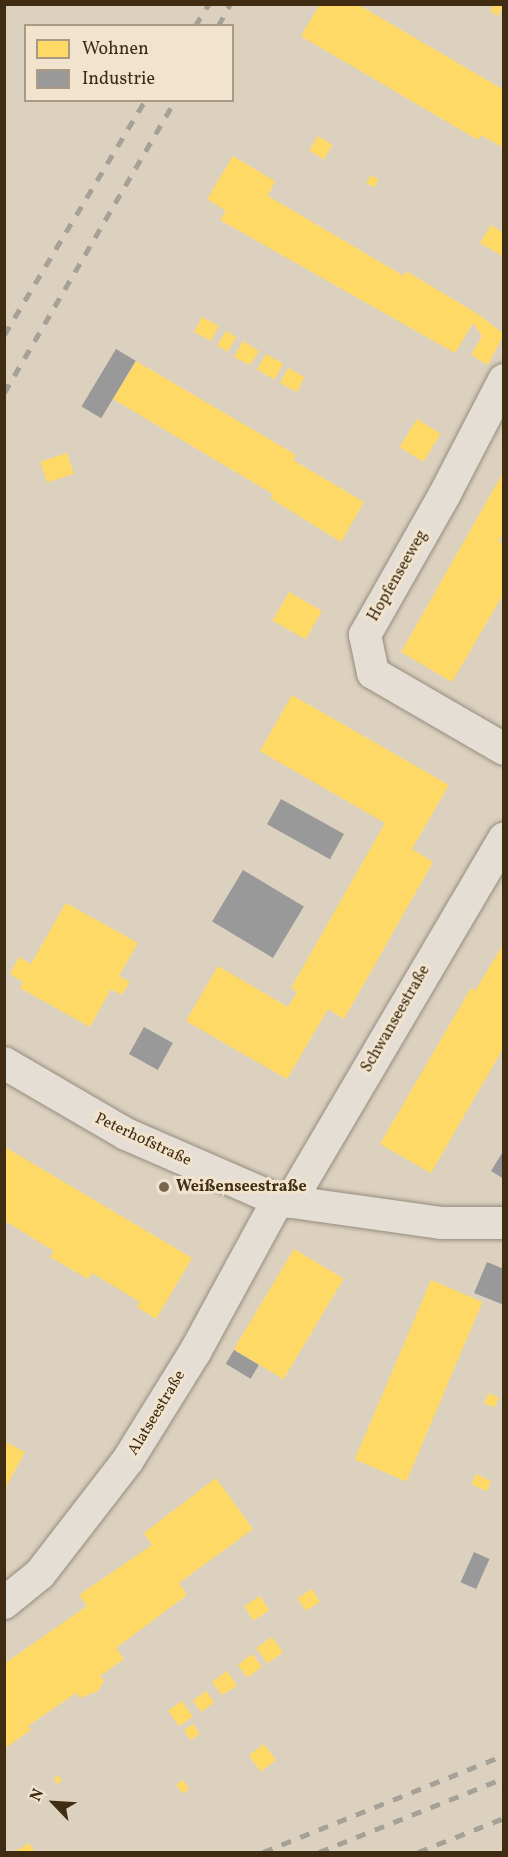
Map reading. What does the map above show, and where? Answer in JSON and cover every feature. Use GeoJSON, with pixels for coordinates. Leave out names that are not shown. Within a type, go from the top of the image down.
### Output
{"type":"FeatureCollection","features":[{"type":"Feature","properties":{"kind":"street","name":"Hopfenseeweg"},"geometry":{"type":"LineString","coordinates":[[504,380],[365,635],[373,673],[504,749]]}},
{"type":"Feature","properties":{"kind":"street","name":"Schwanseestraße"},"geometry":{"type":"LineString","coordinates":[[284,1201],[504,838]]}},
{"type":"Feature","properties":{"kind":"street","name":"Peterhofstraße"},"geometry":{"type":"LineString","coordinates":[[4,1063],[126,1134],[284,1201],[442,1223],[504,1224]]}},
{"type":"Feature","properties":{"kind":"street","name":"Alatseestraße"},"geometry":{"type":"LineString","coordinates":[[4,1603],[40,1574],[128,1460],[284,1201]]}},
{"type":"Feature","properties":{"kind":"building: Wohnen"},"geometry":{"type":"Polygon","coordinates":[[[320,4],[357,4],[504,90],[504,148],[481,135],[478,140],[301,36],[320,4]]]}},
{"type":"Feature","properties":{"kind":"building: Wohnen"},"geometry":{"type":"Polygon","coordinates":[[[494,4],[504,4],[498,16],[490,11],[494,4]]]}},
{"type":"Feature","properties":{"kind":"building: Wohnen"},"geometry":{"type":"Polygon","coordinates":[[[318,136],[333,145],[324,159],[309,151],[318,136]]]}},
{"type":"Feature","properties":{"kind":"building: Wohnen"},"geometry":{"type":"Polygon","coordinates":[[[233,156],[275,181],[268,196],[404,276],[406,271],[478,314],[504,334],[488,365],[471,355],[482,336],[473,323],[455,353],[220,220],[226,211],[207,199],[233,156]]]}},
{"type":"Feature","properties":{"kind":"building: Wohnen"},"geometry":{"type":"Polygon","coordinates":[[[371,175],[379,180],[374,187],[366,183],[371,175]]]}},
{"type":"Feature","properties":{"kind":"building: Wohnen"},"geometry":{"type":"Polygon","coordinates":[[[491,225],[504,233],[504,257],[480,243],[491,225]]]}},
{"type":"Feature","properties":{"kind":"building: Wohnen"},"geometry":{"type":"Polygon","coordinates":[[[202,317],[219,326],[211,341],[194,332],[202,317]]]}},
{"type":"Feature","properties":{"kind":"building: Wohnen"},"geometry":{"type":"Polygon","coordinates":[[[226,331],[236,337],[228,352],[217,346],[226,331]]]}},
{"type":"Feature","properties":{"kind":"building: Wohnen"},"geometry":{"type":"Polygon","coordinates":[[[243,341],[259,351],[250,365],[234,357],[243,341]]]}},
{"type":"Feature","properties":{"kind":"building: Wohnen"},"geometry":{"type":"Polygon","coordinates":[[[266,354],[283,364],[274,380],[257,370],[266,354]]]}},
{"type":"Feature","properties":{"kind":"building: Wohnen"},"geometry":{"type":"Polygon","coordinates":[[[136,361],[296,455],[293,460],[364,502],[341,542],[270,498],[273,494],[113,399],[136,361]]]}},
{"type":"Feature","properties":{"kind":"building: Wohnen"},"geometry":{"type":"Polygon","coordinates":[[[288,368],[305,377],[297,392],[280,383],[288,368]]]}},
{"type":"Feature","properties":{"kind":"building: Wohnen"},"geometry":{"type":"Polygon","coordinates":[[[417,419],[441,434],[423,462],[400,447],[417,419]]]}},
{"type":"Feature","properties":{"kind":"building: Wohnen"},"geometry":{"type":"Polygon","coordinates":[[[67,453],[74,474],[47,483],[40,462],[67,453]]]}},
{"type":"Feature","properties":{"kind":"building: Wohnen"},"geometry":{"type":"Polygon","coordinates":[[[504,471],[504,533],[498,541],[504,544],[504,593],[452,682],[401,652],[504,471]]]}},
{"type":"Feature","properties":{"kind":"building: Wohnen"},"geometry":{"type":"Polygon","coordinates":[[[289,592],[322,611],[305,640],[272,621],[289,592]]]}},
{"type":"Feature","properties":{"kind":"building: Wohnen"},"geometry":{"type":"Polygon","coordinates":[[[292,695],[449,785],[412,849],[433,862],[344,1019],[328,1009],[287,1079],[186,1021],[218,966],[288,1007],[297,992],[291,988],[385,823],[260,751],[292,695]]]}},
{"type":"Feature","properties":{"kind":"building: Wohnen"},"geometry":{"type":"Polygon","coordinates":[[[66,903],[138,943],[119,976],[130,982],[122,995],[111,989],[90,1027],[20,988],[23,982],[10,974],[19,957],[31,964],[66,903]]]}},
{"type":"Feature","properties":{"kind":"building: Wohnen"},"geometry":{"type":"Polygon","coordinates":[[[504,943],[504,1047],[431,1173],[380,1144],[471,988],[475,991],[504,943]]]}},
{"type":"Feature","properties":{"kind":"building: Wohnen"},"geometry":{"type":"Polygon","coordinates":[[[5,1147],[192,1258],[156,1319],[137,1307],[140,1302],[92,1273],[88,1279],[50,1257],[54,1251],[5,1221],[5,1147]]]}},
{"type":"Feature","properties":{"kind":"building: Wohnen"},"geometry":{"type":"Polygon","coordinates":[[[294,1249],[344,1279],[283,1379],[234,1349],[294,1249]]]}},
{"type":"Feature","properties":{"kind":"building: Wohnen"},"geometry":{"type":"Polygon","coordinates":[[[431,1280],[483,1302],[406,1481],[355,1459],[431,1280]]]}},
{"type":"Feature","properties":{"kind":"building: Wohnen"},"geometry":{"type":"Polygon","coordinates":[[[489,1393],[499,1398],[494,1408],[484,1403],[489,1393]]]}},
{"type":"Feature","properties":{"kind":"building: Wohnen"},"geometry":{"type":"Polygon","coordinates":[[[4,1441],[25,1452],[4,1491],[4,1441]]]}},
{"type":"Feature","properties":{"kind":"building: Wohnen"},"geometry":{"type":"Polygon","coordinates":[[[476,1474],[491,1481],[487,1491],[471,1484],[476,1474]]]}},
{"type":"Feature","properties":{"kind":"building: Wohnen"},"geometry":{"type":"Polygon","coordinates":[[[216,1478],[253,1529],[179,1583],[187,1595],[116,1648],[124,1659],[100,1676],[104,1681],[98,1691],[80,1698],[76,1693],[28,1726],[31,1730],[4,1749],[4,1664],[87,1606],[79,1595],[152,1545],[144,1533],[216,1478]]]}},
{"type":"Feature","properties":{"kind":"building: Wohnen"},"geometry":{"type":"Polygon","coordinates":[[[312,1589],[320,1602],[306,1611],[298,1598],[312,1589]]]}},
{"type":"Feature","properties":{"kind":"building: Wohnen"},"geometry":{"type":"Polygon","coordinates":[[[260,1596],[269,1610],[253,1621],[244,1606],[260,1596]]]}},
{"type":"Feature","properties":{"kind":"building: Wohnen"},"geometry":{"type":"Polygon","coordinates":[[[272,1637],[283,1653],[267,1663],[256,1648],[272,1637]]]}},
{"type":"Feature","properties":{"kind":"building: Wohnen"},"geometry":{"type":"Polygon","coordinates":[[[252,1654],[262,1667],[248,1678],[238,1665],[252,1654]]]}},
{"type":"Feature","properties":{"kind":"building: Wohnen"},"geometry":{"type":"Polygon","coordinates":[[[227,1671],[237,1686],[222,1695],[212,1682],[227,1671]]]}},
{"type":"Feature","properties":{"kind":"building: Wohnen"},"geometry":{"type":"Polygon","coordinates":[[[206,1691],[214,1702],[201,1712],[193,1700],[206,1691]]]}},
{"type":"Feature","properties":{"kind":"building: Wohnen"},"geometry":{"type":"Polygon","coordinates":[[[182,1701],[193,1717],[179,1726],[168,1711],[182,1701]]]}},
{"type":"Feature","properties":{"kind":"building: Wohnen"},"geometry":{"type":"Polygon","coordinates":[[[193,1724],[200,1734],[191,1740],[184,1730],[193,1724]]]}},
{"type":"Feature","properties":{"kind":"building: Wohnen"},"geometry":{"type":"Polygon","coordinates":[[[264,1744],[276,1760],[261,1771],[249,1755],[264,1744]]]}},
{"type":"Feature","properties":{"kind":"building: Wohnen"},"geometry":{"type":"Polygon","coordinates":[[[58,1775],[62,1781],[57,1784],[54,1778],[58,1775]]]}},
{"type":"Feature","properties":{"kind":"building: Wohnen"},"geometry":{"type":"Polygon","coordinates":[[[183,1780],[189,1789],[183,1794],[176,1784],[183,1780]]]}},
{"type":"Feature","properties":{"kind":"building: Wohnen"},"geometry":{"type":"Polygon","coordinates":[[[29,1843],[35,1852],[14,1852],[29,1843]]]}},
{"type":"Feature","properties":{"kind":"building: Industrie"},"geometry":{"type":"Polygon","coordinates":[[[116,349],[136,361],[101,418],[81,406],[116,349]]]}},
{"type":"Feature","properties":{"kind":"building: Industrie"},"geometry":{"type":"Polygon","coordinates":[[[281,799],[344,834],[330,859],[267,824],[281,799]]]}},
{"type":"Feature","properties":{"kind":"building: Industrie"},"geometry":{"type":"Polygon","coordinates":[[[243,870],[304,907],[273,958],[212,921],[243,870]]]}},
{"type":"Feature","properties":{"kind":"building: Industrie"},"geometry":{"type":"Polygon","coordinates":[[[144,1027],[173,1043],[158,1070],[129,1054],[144,1027]]]}},
{"type":"Feature","properties":{"kind":"building: Industrie"},"geometry":{"type":"Polygon","coordinates":[[[504,1150],[504,1179],[491,1171],[504,1150]]]}},
{"type":"Feature","properties":{"kind":"building: Industrie"},"geometry":{"type":"Polygon","coordinates":[[[487,1262],[504,1269],[504,1305],[474,1293],[487,1262]]]}},
{"type":"Feature","properties":{"kind":"building: Industrie"},"geometry":{"type":"Polygon","coordinates":[[[234,1350],[259,1365],[251,1379],[226,1364],[234,1350]]]}},
{"type":"Feature","properties":{"kind":"building: Industrie"},"geometry":{"type":"Polygon","coordinates":[[[474,1552],[490,1559],[476,1589],[461,1582],[474,1552]]]}},
{"type":"Feature","properties":{"kind":"railway"},"geometry":{"type":"LineString","coordinates":[[196,24],[209,4]]}},
{"type":"Feature","properties":{"kind":"railway"},"geometry":{"type":"LineString","coordinates":[[219,24],[230,4]]}},
{"type":"Feature","properties":{"kind":"railway"},"geometry":{"type":"LineString","coordinates":[[4,335],[144,102]]}},
{"type":"Feature","properties":{"kind":"railway"},"geometry":{"type":"LineString","coordinates":[[4,393],[174,102]]}},
{"type":"Feature","properties":{"kind":"railway"},"geometry":{"type":"LineString","coordinates":[[263,1852],[504,1755]]}},
{"type":"Feature","properties":{"kind":"railway"},"geometry":{"type":"LineString","coordinates":[[319,1852],[504,1778]]}},
{"type":"Feature","properties":{"kind":"railway"},"geometry":{"type":"LineString","coordinates":[[418,1852],[504,1818]]}},
{"type":"Feature","properties":{"kind":"place","name":"Weißenseestraße"},"geometry":{"type":"Point","coordinates":[164,1187]}}]}
